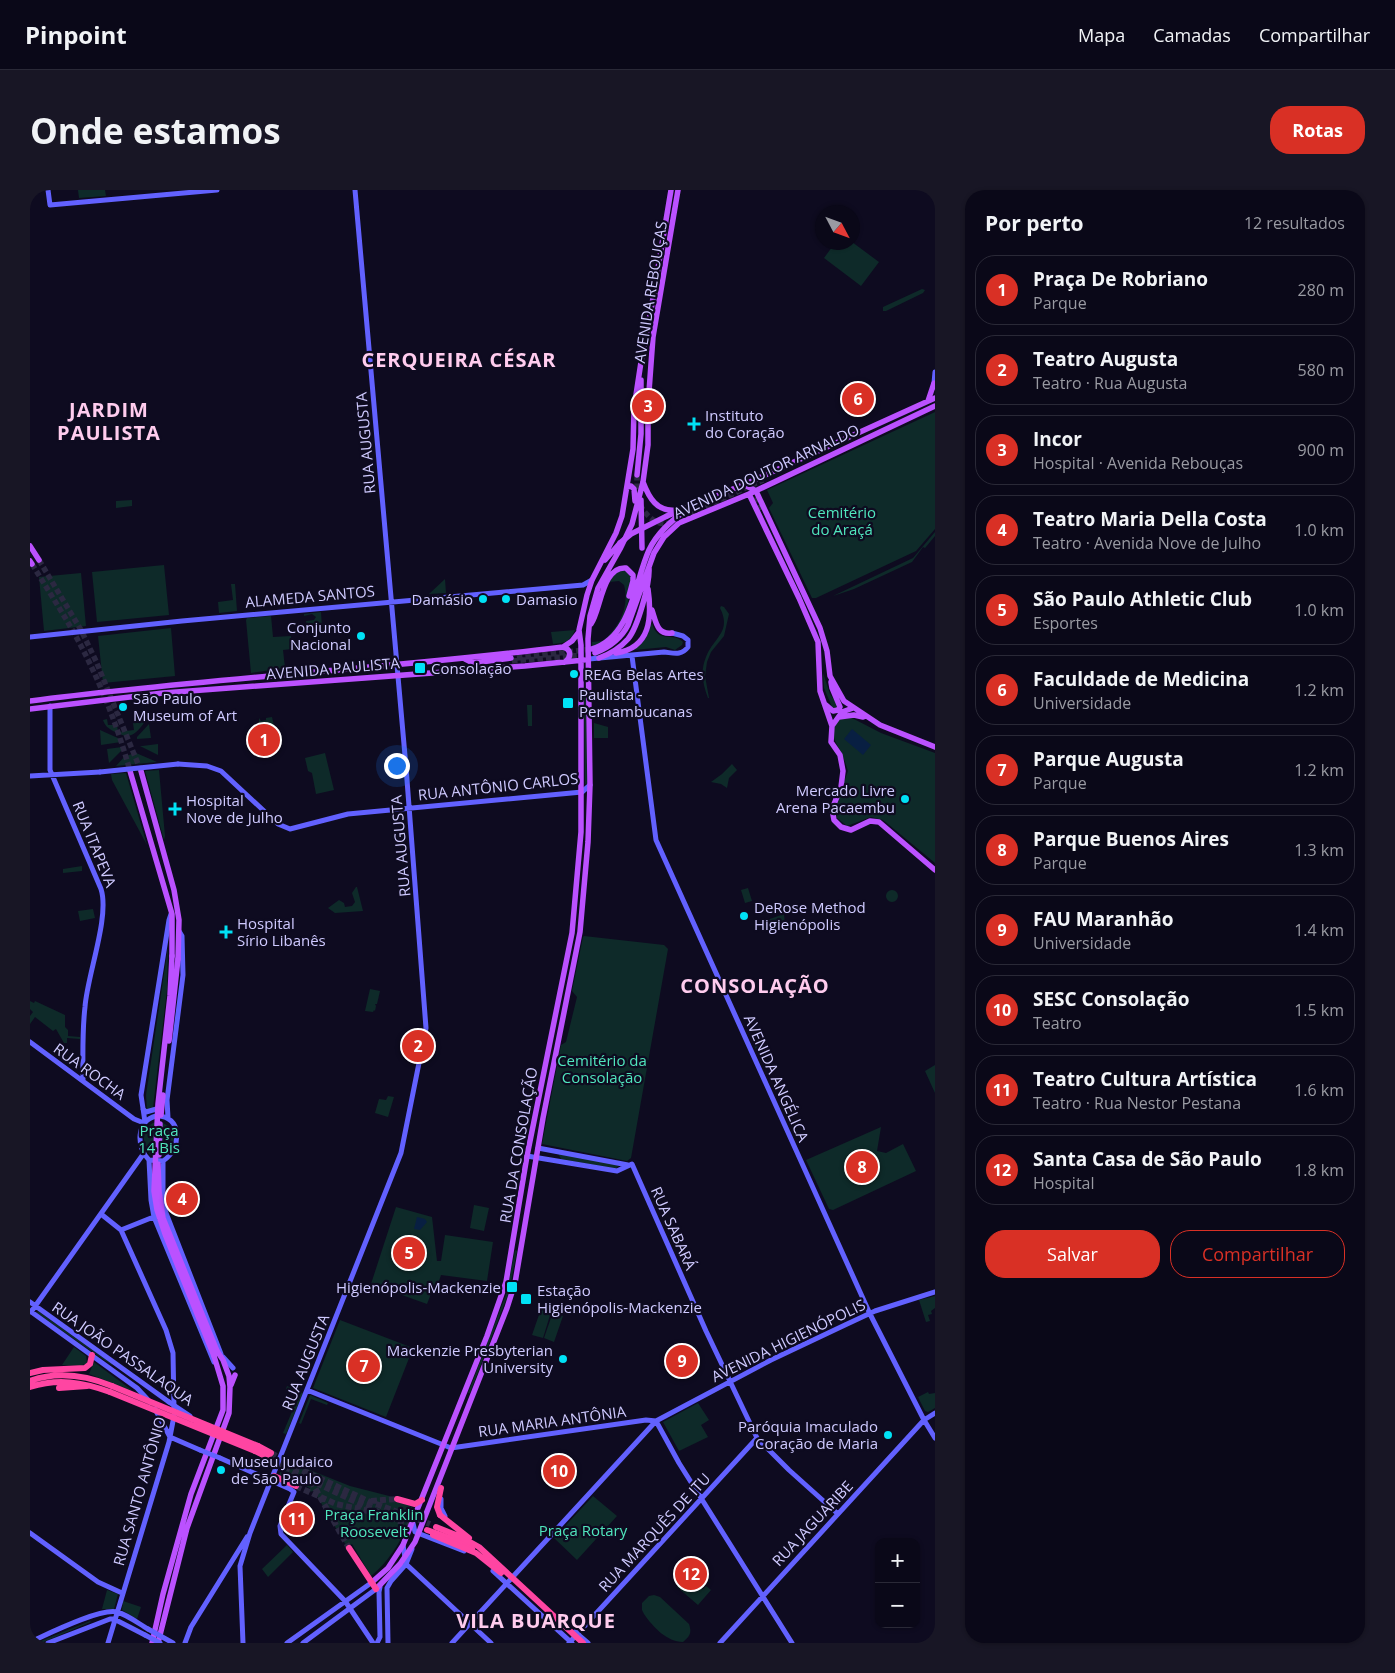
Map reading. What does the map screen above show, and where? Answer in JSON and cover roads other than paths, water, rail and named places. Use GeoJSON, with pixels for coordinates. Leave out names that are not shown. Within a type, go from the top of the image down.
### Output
{"type":"FeatureCollection","features":[{"type":"Feature","properties":{"kind":"highway"},"geometry":{"type":"LineString","coordinates":[[30,1373],[43,1370],[85,1368],[90,1364],[92,1355]]}},
{"type":"Feature","properties":{"kind":"highway"},"geometry":{"type":"LineString","coordinates":[[30,1381],[46,1376],[95,1379],[111,1389],[256,1448]]}},
{"type":"Feature","properties":{"kind":"highway"},"geometry":{"type":"LineString","coordinates":[[30,1387],[74,1378],[89,1385],[111,1389]]}},
{"type":"Feature","properties":{"kind":"highway"},"geometry":{"type":"LineString","coordinates":[[58,1388],[89,1385]]}},
{"type":"Feature","properties":{"kind":"highway"},"geometry":{"type":"LineString","coordinates":[[168,1413],[196,1420],[270,1455]]}},
{"type":"Feature","properties":{"kind":"highway"},"geometry":{"type":"LineString","coordinates":[[273,1479],[295,1489]]}},
{"type":"Feature","properties":{"kind":"highway"},"geometry":{"type":"LineString","coordinates":[[441,1488],[437,1507],[440,1515],[478,1545],[583,1643]]}},
{"type":"Feature","properties":{"kind":"highway"},"geometry":{"type":"LineString","coordinates":[[398,1499],[415,1504],[422,1500]]}},
{"type":"Feature","properties":{"kind":"highway"},"geometry":{"type":"LineString","coordinates":[[431,1528],[461,1537],[478,1545]]}},
{"type":"Feature","properties":{"kind":"highway"},"geometry":{"type":"LineString","coordinates":[[431,1528],[467,1546],[479,1554],[487,1564]]}},
{"type":"Feature","properties":{"kind":"highway"},"geometry":{"type":"LineString","coordinates":[[431,1528],[483,1557],[572,1643]]}},
{"type":"Feature","properties":{"kind":"highway"},"geometry":{"type":"LineString","coordinates":[[349,1548],[371,1583],[379,1587]]}},
{"type":"Feature","properties":{"kind":"main road","name":"AVENIDA REBOUÇAS"},"geometry":{"type":"LineString","coordinates":[[592,580],[620,523],[628,487],[633,449],[634,408],[671,190]]}},
{"type":"Feature","properties":{"kind":"main road","name":"AVENIDA REBOUÇAS"},"geometry":{"type":"LineString","coordinates":[[589,627],[598,588],[620,549],[635,513],[643,482],[648,445],[648,405],[653,337],[678,190]]}},
{"type":"Feature","properties":{"kind":"main road","name":"AVENIDA REBOUÇAS"},"geometry":{"type":"LineString","coordinates":[[637,475],[641,409],[641,362]]}},
{"type":"Feature","properties":{"kind":"main road"},"geometry":{"type":"LineString","coordinates":[[928,401],[934,385]]}},
{"type":"Feature","properties":{"kind":"main road","name":"AVENIDA DOUTOR ARNALDO"},"geometry":{"type":"LineString","coordinates":[[600,566],[631,534],[667,516],[762,478],[935,398]]}},
{"type":"Feature","properties":{"kind":"main road","name":"AVENIDA DOUTOR ARNALDO"},"geometry":{"type":"LineString","coordinates":[[595,654],[613,651],[630,635],[648,586],[650,575],[649,563],[664,537],[679,523],[765,487],[935,406]]}},
{"type":"Feature","properties":{"kind":"main road"},"geometry":{"type":"LineString","coordinates":[[765,487],[760,483],[762,478],[854,439],[864,440]]}},
{"type":"Feature","properties":{"kind":"main road"},"geometry":{"type":"LineString","coordinates":[[643,482],[650,498],[660,507],[672,510],[689,507]]}},
{"type":"Feature","properties":{"kind":"main road"},"geometry":{"type":"LineString","coordinates":[[745,485],[756,491],[760,509],[785,564],[786,573],[818,642],[818,684],[832,726],[831,742],[840,755],[843,771],[841,788],[832,809],[834,820],[840,827],[851,830],[874,820],[883,825],[935,870]]}},
{"type":"Feature","properties":{"kind":"main road"},"geometry":{"type":"LineString","coordinates":[[628,487],[631,486],[634,489],[635,513]]}},
{"type":"Feature","properties":{"kind":"main road"},"geometry":{"type":"LineString","coordinates":[[641,488],[642,548]]}},
{"type":"Feature","properties":{"kind":"main road"},"geometry":{"type":"LineString","coordinates":[[749,494],[760,509],[824,639],[832,688],[840,703],[839,708],[837,711],[831,710],[822,699]]}},
{"type":"Feature","properties":{"kind":"main road"},"geometry":{"type":"LineString","coordinates":[[595,654],[620,628],[654,542],[669,524],[689,507]]}},
{"type":"Feature","properties":{"kind":"main road"},"geometry":{"type":"LineString","coordinates":[[30,546],[39,560]]}},
{"type":"Feature","properties":{"kind":"main road"},"geometry":{"type":"LineString","coordinates":[[589,627],[593,621],[607,580],[615,570],[623,568],[631,572],[633,578],[628,608]]}},
{"type":"Feature","properties":{"kind":"main road","name":"RUA DA CONSOLAÇÃO"},"geometry":{"type":"LineString","coordinates":[[371,1583],[388,1568],[403,1545],[505,1289],[527,1156],[572,933],[580,844],[582,792],[579,630],[592,580]]}},
{"type":"Feature","properties":{"kind":"main road"},"geometry":{"type":"LineString","coordinates":[[616,653],[632,647],[642,639],[649,625],[650,606],[648,589]]}},
{"type":"Feature","properties":{"kind":"main road"},"geometry":{"type":"LineString","coordinates":[[650,606],[660,631],[665,634],[672,633]]}},
{"type":"Feature","properties":{"kind":"main road","name":"RUA DA CONSOLAÇÃO"},"geometry":{"type":"LineString","coordinates":[[379,1587],[405,1561],[415,1542],[512,1296],[516,1279],[536,1157],[580,932],[588,842],[590,785],[589,627]]}},
{"type":"Feature","properties":{"kind":"main road"},"geometry":{"type":"LineString","coordinates":[[564,662],[569,658],[570,654],[563,647],[574,640],[579,630]]}},
{"type":"Feature","properties":{"kind":"main road","name":"AVENIDA PAULISTA"},"geometry":{"type":"LineString","coordinates":[[30,709],[152,694],[465,670],[510,660],[527,652],[563,647]]}},
{"type":"Feature","properties":{"kind":"main road"},"geometry":{"type":"LineString","coordinates":[[527,652],[523,659],[528,666]]}},
{"type":"Feature","properties":{"kind":"main road","name":"AVENIDA PAULISTA"},"geometry":{"type":"LineString","coordinates":[[30,701],[116,690],[464,659],[473,663],[510,660],[528,666],[589,659]]}},
{"type":"Feature","properties":{"kind":"main road"},"geometry":{"type":"LineString","coordinates":[[830,676],[840,695],[853,708],[871,720],[900,734],[935,747]]}},
{"type":"Feature","properties":{"kind":"main road"},"geometry":{"type":"LineString","coordinates":[[832,726],[845,710],[853,708]]}},
{"type":"Feature","properties":{"kind":"main road"},"geometry":{"type":"LineString","coordinates":[[827,710],[838,717],[854,715],[871,720]]}},
{"type":"Feature","properties":{"kind":"main road"},"geometry":{"type":"LineString","coordinates":[[141,771],[174,890],[179,931],[160,1125],[159,1191],[163,1218],[230,1387]]}},
{"type":"Feature","properties":{"kind":"main road"},"geometry":{"type":"LineString","coordinates":[[130,772],[172,914],[175,958]]}},
{"type":"Feature","properties":{"kind":"main road"},"geometry":{"type":"LineString","coordinates":[[550,1042],[558,1043]]}},
{"type":"Feature","properties":{"kind":"main road"},"geometry":{"type":"LineString","coordinates":[[152,1643],[163,1594],[191,1494],[223,1410],[223,1386],[217,1366],[219,1356]]}},
{"type":"Feature","properties":{"kind":"main road"},"geometry":{"type":"LineString","coordinates":[[159,1643],[187,1528],[229,1413],[230,1387],[235,1374]]}},
{"type":"Feature","properties":{"kind":"street"},"geometry":{"type":"LineString","coordinates":[[48,190],[50,205],[217,190]]}},
{"type":"Feature","properties":{"kind":"street","name":"RUA AUGUSTA"},"geometry":{"type":"LineString","coordinates":[[250,1533],[401,1153],[426,1028],[398,676],[355,190]]}},
{"type":"Feature","properties":{"kind":"street"},"geometry":{"type":"LineString","coordinates":[[934,385],[935,372]]}},
{"type":"Feature","properties":{"kind":"street","name":"ALAMEDA SANTOS"},"geometry":{"type":"LineString","coordinates":[[30,637],[391,601],[582,585],[592,580]]}},
{"type":"Feature","properties":{"kind":"street","name":"AVENIDA PAULISTA"},"geometry":{"type":"LineString","coordinates":[[589,659],[595,654],[632,656],[682,652],[689,644],[686,637],[672,633]]}},
{"type":"Feature","properties":{"kind":"street","name":"AVENIDA ANGÉLICA"},"geometry":{"type":"LineString","coordinates":[[632,656],[656,840],[870,1314],[935,1438]]}},
{"type":"Feature","properties":{"kind":"street","name":"RUA ITAPEVA"},"geometry":{"type":"LineString","coordinates":[[50,706],[50,770],[78,832],[102,894],[103,906],[85,1007],[83,1081]]}},
{"type":"Feature","properties":{"kind":"street","name":"RUA ANTÔNIO CARLOS"},"geometry":{"type":"LineString","coordinates":[[52,774],[178,764],[207,766],[221,771],[278,824],[290,830],[344,815],[582,792],[590,785]]}},
{"type":"Feature","properties":{"kind":"street"},"geometry":{"type":"LineString","coordinates":[[30,776],[52,774]]}},
{"type":"Feature","properties":{"kind":"street"},"geometry":{"type":"LineString","coordinates":[[172,914],[168,920],[141,1095],[143,1116],[140,1142],[149,1160],[151,1200],[154,1217],[203,1338],[217,1366]]}},
{"type":"Feature","properties":{"kind":"street"},"geometry":{"type":"LineString","coordinates":[[179,931],[182,936],[183,975],[167,1100],[168,1118],[175,1127],[177,1141],[174,1151],[163,1161],[162,1195],[166,1213],[219,1356],[233,1368]]}},
{"type":"Feature","properties":{"kind":"street","name":"RUA ROCHA"},"geometry":{"type":"LineString","coordinates":[[30,1042],[141,1123]]}},
{"type":"Feature","properties":{"kind":"street"},"geometry":{"type":"LineString","coordinates":[[142,1109],[146,1112],[163,1107],[167,1100]]}},
{"type":"Feature","properties":{"kind":"street"},"geometry":{"type":"LineString","coordinates":[[141,1123],[156,1116],[168,1118]]}},
{"type":"Feature","properties":{"kind":"street"},"geometry":{"type":"LineString","coordinates":[[538,1148],[630,1165]]}},
{"type":"Feature","properties":{"kind":"street"},"geometry":{"type":"LineString","coordinates":[[556,1152],[561,1161]]}},
{"type":"Feature","properties":{"kind":"street"},"geometry":{"type":"LineString","coordinates":[[31,1312],[144,1153]]}},
{"type":"Feature","properties":{"kind":"street"},"geometry":{"type":"LineString","coordinates":[[527,1156],[617,1171],[630,1165]]}},
{"type":"Feature","properties":{"kind":"street"},"geometry":{"type":"LineString","coordinates":[[149,1160],[163,1161]]}},
{"type":"Feature","properties":{"kind":"street","name":"RUA SABARÁ"},"geometry":{"type":"LineString","coordinates":[[630,1165],[757,1438],[838,1514]]}},
{"type":"Feature","properties":{"kind":"street"},"geometry":{"type":"LineString","coordinates":[[121,1230],[166,1213]]}},
{"type":"Feature","properties":{"kind":"street","name":"RUA SANTO ANTÔNIO"},"geometry":{"type":"LineString","coordinates":[[101,1214],[121,1230],[158,1311],[174,1356],[175,1400],[170,1437],[108,1643]]}},
{"type":"Feature","properties":{"kind":"street","name":"AVENIDA HIGIENÓPOLIS"},"geometry":{"type":"LineString","coordinates":[[452,1643],[656,1421],[796,1348],[870,1314],[935,1292]]}},
{"type":"Feature","properties":{"kind":"street","name":"RUA JOÃO PASSALAQUA"},"geometry":{"type":"LineString","coordinates":[[30,1302],[148,1388],[196,1420]]}},
{"type":"Feature","properties":{"kind":"street","name":"RUA JOÃO PASSALAQUA"},"geometry":{"type":"LineString","coordinates":[[31,1312],[146,1396],[170,1437]]}},
{"type":"Feature","properties":{"kind":"street"},"geometry":{"type":"LineString","coordinates":[[108,1367],[113,1367],[113,1362]]}},
{"type":"Feature","properties":{"kind":"street"},"geometry":{"type":"LineString","coordinates":[[308,1390],[451,1448]]}},
{"type":"Feature","properties":{"kind":"street","name":"RUA JAGUARIBE"},"geometry":{"type":"LineString","coordinates":[[720,1643],[924,1420],[935,1413]]}},
{"type":"Feature","properties":{"kind":"street"},"geometry":{"type":"LineString","coordinates":[[648,1420],[651,1422],[651,1426]]}},
{"type":"Feature","properties":{"kind":"street","name":"RUA MARIA ANTÔNIA"},"geometry":{"type":"LineString","coordinates":[[451,1448],[648,1420],[656,1421]]}},
{"type":"Feature","properties":{"kind":"street"},"geometry":{"type":"LineString","coordinates":[[656,1421],[674,1454],[792,1643]]}},
{"type":"Feature","properties":{"kind":"street"},"geometry":{"type":"LineString","coordinates":[[170,1437],[273,1479]]}},
{"type":"Feature","properties":{"kind":"street","name":"RUA MARQUÊS DE ITU"},"geometry":{"type":"LineString","coordinates":[[572,1643],[578,1634],[757,1438]]}},
{"type":"Feature","properties":{"kind":"street","name":"RUA DA CONSOLAÇÃO"},"geometry":{"type":"LineString","coordinates":[[441,1476],[441,1508],[443,1513],[588,1643]]}},
{"type":"Feature","properties":{"kind":"street"},"geometry":{"type":"LineString","coordinates":[[295,1489],[280,1526],[280,1532],[345,1601],[375,1643],[380,1637],[379,1587]]}},
{"type":"Feature","properties":{"kind":"street"},"geometry":{"type":"LineString","coordinates":[[413,1522],[414,1531],[418,1534],[476,1556],[487,1564],[572,1643]]}},
{"type":"Feature","properties":{"kind":"street"},"geometry":{"type":"LineString","coordinates":[[30,1533],[98,1582],[122,1593]]}},
{"type":"Feature","properties":{"kind":"street"},"geometry":{"type":"LineString","coordinates":[[243,1643],[240,1569],[250,1533]]}},
{"type":"Feature","properties":{"kind":"street"},"geometry":{"type":"LineString","coordinates":[[185,1643],[191,1628],[250,1533]]}},
{"type":"Feature","properties":{"kind":"street"},"geometry":{"type":"LineString","coordinates":[[403,1545],[405,1561],[411,1569],[491,1643]]}},
{"type":"Feature","properties":{"kind":"street"},"geometry":{"type":"LineString","coordinates":[[228,1569],[242,1559]]}},
{"type":"Feature","properties":{"kind":"street","name":"RUA DA CONSOLAÇÃO"},"geometry":{"type":"LineString","coordinates":[[388,1643],[388,1585],[405,1561]]}},
{"type":"Feature","properties":{"kind":"street"},"geometry":{"type":"LineString","coordinates":[[228,1569],[240,1569]]}},
{"type":"Feature","properties":{"kind":"street"},"geometry":{"type":"LineString","coordinates":[[399,1572],[411,1569]]}},
{"type":"Feature","properties":{"kind":"street","name":"RUA DA CONSOLAÇÃO"},"geometry":{"type":"LineString","coordinates":[[288,1643],[371,1583]]}},
{"type":"Feature","properties":{"kind":"street","name":"RUA DA CONSOLAÇÃO"},"geometry":{"type":"LineString","coordinates":[[303,1643],[379,1587]]}},
{"type":"Feature","properties":{"kind":"street"},"geometry":{"type":"LineString","coordinates":[[367,1596],[380,1600]]}},
{"type":"Feature","properties":{"kind":"street"},"geometry":{"type":"LineString","coordinates":[[30,1642],[104,1612],[116,1612],[173,1643]]}},
{"type":"Feature","properties":{"kind":"street"},"geometry":{"type":"LineString","coordinates":[[48,1643],[108,1619],[114,1619],[159,1643]]}},
{"type":"Feature","properties":{"kind":"water"},"geometry":{"type":"Polygon","coordinates":[[[852,729],[871,745],[863,755],[844,739],[852,729]]]}},
{"type":"Feature","properties":{"kind":"water"},"geometry":{"type":"Polygon","coordinates":[[[417,1217],[425,1219],[427,1222],[420,1230],[414,1229],[417,1217]]]}},
{"type":"Feature","properties":{"kind":"tunnel"},"geometry":{"type":"LineString","coordinates":[[637,475],[637,496]]}},
{"type":"Feature","properties":{"kind":"tunnel"},"geometry":{"type":"LineString","coordinates":[[640,505],[651,518],[662,524],[667,524],[763,480]]}},
{"type":"Feature","properties":{"kind":"tunnel"},"geometry":{"type":"LineString","coordinates":[[750,491],[754,494],[761,511]]}},
{"type":"Feature","properties":{"kind":"tunnel"},"geometry":{"type":"LineString","coordinates":[[39,560],[81,630],[96,661],[141,771]]}},
{"type":"Feature","properties":{"kind":"tunnel"},"geometry":{"type":"LineString","coordinates":[[32,564],[83,649],[113,718],[130,771]]}},
{"type":"Feature","properties":{"kind":"tunnel"},"geometry":{"type":"LineString","coordinates":[[517,658],[592,649]]}},
{"type":"Feature","properties":{"kind":"tunnel"},"geometry":{"type":"LineString","coordinates":[[512,661],[584,655]]}},
{"type":"Feature","properties":{"kind":"tunnel"},"geometry":{"type":"LineString","coordinates":[[271,1453],[368,1501],[430,1524]]}},
{"type":"Feature","properties":{"kind":"tunnel"},"geometry":{"type":"LineString","coordinates":[[269,1458],[354,1501],[414,1527]]}},
{"type":"Feature","properties":{"kind":"tunnel"},"geometry":{"type":"LineString","coordinates":[[311,1481],[349,1548]]}},
{"type":"Feature","properties":{"kind":"tunnel"},"geometry":{"type":"LineString","coordinates":[[296,1486],[336,1504],[373,1512]]}},
{"type":"Feature","properties":{"kind":"tunnel"},"geometry":{"type":"LineString","coordinates":[[371,1501],[397,1499]]}},
{"type":"Feature","properties":{"kind":"place","name":"Faculdade de Medicina"},"geometry":{"type":"Point","coordinates":[858,399]}},
{"type":"Feature","properties":{"kind":"place","name":"Incor"},"geometry":{"type":"Point","coordinates":[648,406]}},
{"type":"Feature","properties":{"kind":"place","name":"Instituto do Coração"},"geometry":{"type":"Point","coordinates":[694,424]}},
{"type":"Feature","properties":{"kind":"place","name":"Damásio"},"geometry":{"type":"Point","coordinates":[483,599]}},
{"type":"Feature","properties":{"kind":"place","name":"Damasio"},"geometry":{"type":"Point","coordinates":[506,599]}},
{"type":"Feature","properties":{"kind":"place","name":"Conjunto Nacional"},"geometry":{"type":"Point","coordinates":[361,636]}},
{"type":"Feature","properties":{"kind":"place","name":"Consolação"},"geometry":{"type":"Point","coordinates":[420,668]}},
{"type":"Feature","properties":{"kind":"place","name":"REAG Belas Artes"},"geometry":{"type":"Point","coordinates":[574,674]}},
{"type":"Feature","properties":{"kind":"place","name":"Paulista - Pernambucanas"},"geometry":{"type":"Point","coordinates":[568,703]}},
{"type":"Feature","properties":{"kind":"place","name":"São Paulo Museum of Art"},"geometry":{"type":"Point","coordinates":[123,707]}},
{"type":"Feature","properties":{"kind":"place","name":"Praça De Robriano"},"geometry":{"type":"Point","coordinates":[264,740]}},
{"type":"Feature","properties":{"kind":"place","name":"Mercado Livre Arena Pacaembu"},"geometry":{"type":"Point","coordinates":[905,799]}},
{"type":"Feature","properties":{"kind":"place","name":"Hospital Nove de Julho"},"geometry":{"type":"Point","coordinates":[175,809]}},
{"type":"Feature","properties":{"kind":"place","name":"DeRose Method Higienópolis"},"geometry":{"type":"Point","coordinates":[744,916]}},
{"type":"Feature","properties":{"kind":"place","name":"Hospital Sírio Libanês"},"geometry":{"type":"Point","coordinates":[226,932]}},
{"type":"Feature","properties":{"kind":"place","name":"Teatro Augusta"},"geometry":{"type":"Point","coordinates":[418,1046]}},
{"type":"Feature","properties":{"kind":"place","name":"Parque Buenos Aires"},"geometry":{"type":"Point","coordinates":[862,1167]}},
{"type":"Feature","properties":{"kind":"place","name":"Teatro Maria Della Costa"},"geometry":{"type":"Point","coordinates":[182,1199]}},
{"type":"Feature","properties":{"kind":"place","name":"São Paulo Athletic Club"},"geometry":{"type":"Point","coordinates":[409,1253]}},
{"type":"Feature","properties":{"kind":"place","name":"Higienópolis-Mackenzie"},"geometry":{"type":"Point","coordinates":[512,1287]}},
{"type":"Feature","properties":{"kind":"place","name":"Estação Higienópolis-Mackenzie"},"geometry":{"type":"Point","coordinates":[526,1299]}},
{"type":"Feature","properties":{"kind":"place","name":"Mackenzie Presbyterian University"},"geometry":{"type":"Point","coordinates":[563,1359]}},
{"type":"Feature","properties":{"kind":"place","name":"FAU Maranhão"},"geometry":{"type":"Point","coordinates":[682,1361]}},
{"type":"Feature","properties":{"kind":"place","name":"Parque Augusta"},"geometry":{"type":"Point","coordinates":[364,1366]}},
{"type":"Feature","properties":{"kind":"place","name":"Paróquia Imaculado Coração de Maria"},"geometry":{"type":"Point","coordinates":[888,1435]}},
{"type":"Feature","properties":{"kind":"place","name":"Museu Judaico de São Paulo"},"geometry":{"type":"Point","coordinates":[221,1470]}},
{"type":"Feature","properties":{"kind":"place","name":"SESC Consolação"},"geometry":{"type":"Point","coordinates":[559,1471]}},
{"type":"Feature","properties":{"kind":"place","name":"Teatro Cultura Artística"},"geometry":{"type":"Point","coordinates":[297,1519]}},
{"type":"Feature","properties":{"kind":"place","name":"Santa Casa de São Paulo"},"geometry":{"type":"Point","coordinates":[691,1574]}},
{"type":"Feature","properties":{"kind":"district","name":"CERQUEIRA CÉSAR"},"geometry":{"type":"Point","coordinates":[459,359]}},
{"type":"Feature","properties":{"kind":"district","name":"JARDIM PAULISTA"},"geometry":{"type":"Point","coordinates":[109,420]}},
{"type":"Feature","properties":{"kind":"district","name":"CONSOLAÇÃO"},"geometry":{"type":"Point","coordinates":[755,985]}},
{"type":"Feature","properties":{"kind":"district","name":"VILA BUARQUE"},"geometry":{"type":"Point","coordinates":[536,1620]}},
{"type":"Feature","properties":{"kind":"park label","name":"Cemitério do Araçá"},"geometry":{"type":"Point","coordinates":[842,520]}},
{"type":"Feature","properties":{"kind":"park label","name":"Cemitério da Consolação"},"geometry":{"type":"Point","coordinates":[602,1068]}},
{"type":"Feature","properties":{"kind":"park label","name":"Praça 14 Bis"},"geometry":{"type":"Point","coordinates":[159,1138]}},
{"type":"Feature","properties":{"kind":"park label","name":"Praça Franklin Roosevelt"},"geometry":{"type":"Point","coordinates":[374,1522]}},
{"type":"Feature","properties":{"kind":"park label","name":"Praça Rotary"},"geometry":{"type":"Point","coordinates":[583,1530]}}]}
